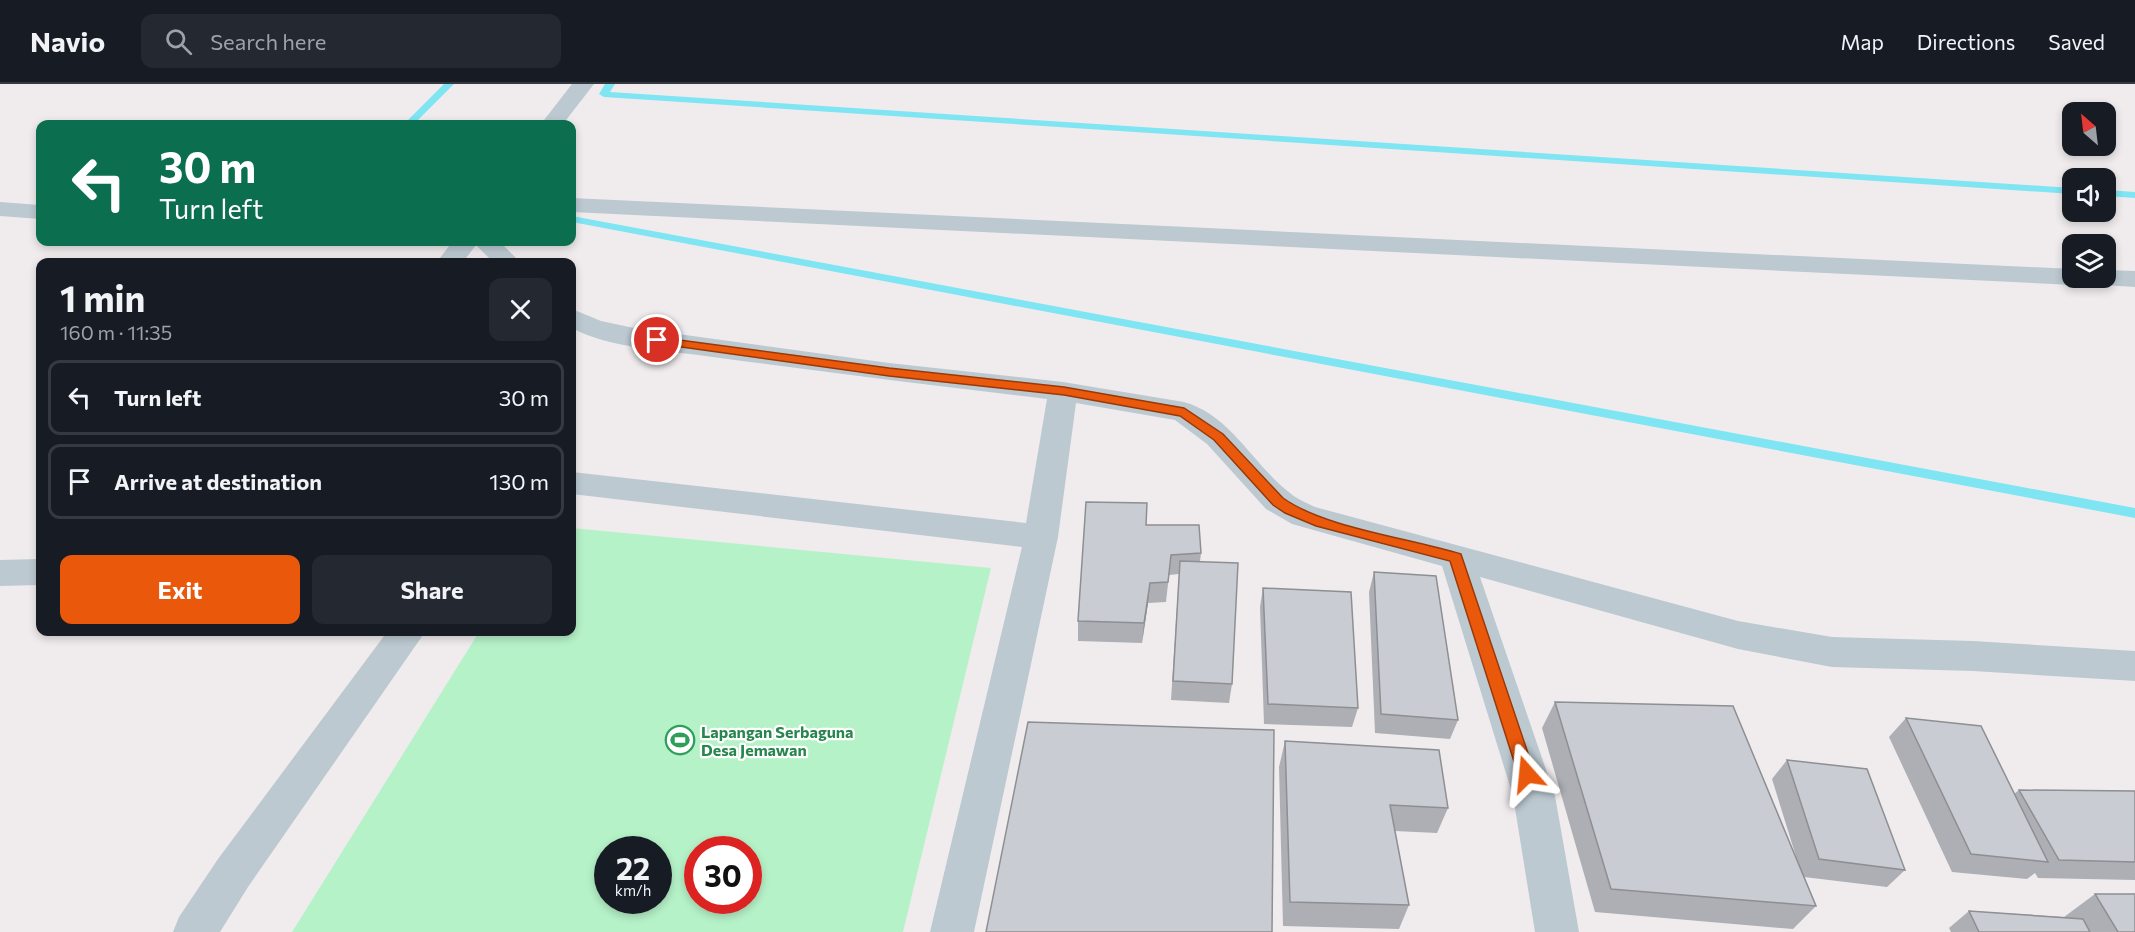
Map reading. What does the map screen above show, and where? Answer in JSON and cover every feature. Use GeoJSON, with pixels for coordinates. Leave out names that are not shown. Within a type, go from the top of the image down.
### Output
{"type":"FeatureCollection","features":[{"type":"Feature","properties":{"kind":"street"},"geometry":{"type":"LineString","coordinates":[[555,120],[582,84]]}},
{"type":"Feature","properties":{"kind":"street"},"geometry":{"type":"LineString","coordinates":[[576,205],[2062,276]]}},
{"type":"Feature","properties":{"kind":"street"},"geometry":{"type":"LineString","coordinates":[[0,209],[36,212]]}},
{"type":"Feature","properties":{"kind":"street"},"geometry":{"type":"LineString","coordinates":[[490,246],[503,258]]}},
{"type":"Feature","properties":{"kind":"street"},"geometry":{"type":"LineString","coordinates":[[2116,278],[2135,279]]}},
{"type":"Feature","properties":{"kind":"street"},"geometry":{"type":"LineString","coordinates":[[576,319],[592,328],[634,337],[889,372],[1064,391],[1184,412],[1218,437],[1289,510],[1321,522],[1738,635],[1832,652],[1973,656],[2135,666]]}},
{"type":"Feature","properties":{"kind":"street"},"geometry":{"type":"LineString","coordinates":[[952,932],[1041,537],[1064,391]]}},
{"type":"Feature","properties":{"kind":"street"},"geometry":{"type":"LineString","coordinates":[[576,483],[1041,537]]}},
{"type":"Feature","properties":{"kind":"street"},"geometry":{"type":"LineString","coordinates":[[1456,557],[1534,796],[1557,932]]}},
{"type":"Feature","properties":{"kind":"street"},"geometry":{"type":"LineString","coordinates":[[0,573],[36,572]]}},
{"type":"Feature","properties":{"kind":"street"},"geometry":{"type":"LineString","coordinates":[[195,932],[232,873],[404,636]]}},
{"type":"Feature","properties":{"kind":"green space","name":"Lapangan Serbaguna Desa Jemawan"},"geometry":{"type":"Polygon","coordinates":[[[576,528],[991,568],[903,932],[292,932],[477,636],[576,636],[576,528]]]}},
{"type":"Feature","properties":{"kind":"building"},"geometry":{"type":"Polygon","coordinates":[[[1086,502],[1147,503],[1146,525],[1199,525],[1201,553],[1171,555],[1168,582],[1150,583],[1144,623],[1078,621],[1086,502]]]}},
{"type":"Feature","properties":{"kind":"building"},"geometry":{"type":"Polygon","coordinates":[[[1180,561],[1238,563],[1232,684],[1173,681],[1180,561]]]}},
{"type":"Feature","properties":{"kind":"building"},"geometry":{"type":"Polygon","coordinates":[[[1374,572],[1436,576],[1458,720],[1381,714],[1374,572]]]}},
{"type":"Feature","properties":{"kind":"building"},"geometry":{"type":"Polygon","coordinates":[[[1263,588],[1351,592],[1358,708],[1268,704],[1263,588]]]}},
{"type":"Feature","properties":{"kind":"building"},"geometry":{"type":"Polygon","coordinates":[[[1555,702],[1733,706],[1816,906],[1611,889],[1555,702]]]}},
{"type":"Feature","properties":{"kind":"building"},"geometry":{"type":"Polygon","coordinates":[[[1906,718],[1981,726],[2048,862],[1971,854],[1906,718]]]}},
{"type":"Feature","properties":{"kind":"building"},"geometry":{"type":"Polygon","coordinates":[[[1028,722],[1274,730],[1272,932],[986,932],[1028,722]]]}},
{"type":"Feature","properties":{"kind":"building"},"geometry":{"type":"Polygon","coordinates":[[[1285,741],[1439,750],[1448,808],[1390,805],[1409,905],[1290,902],[1285,741]]]}},
{"type":"Feature","properties":{"kind":"building"},"geometry":{"type":"Polygon","coordinates":[[[1787,760],[1867,769],[1905,870],[1819,859],[1787,760]]]}},
{"type":"Feature","properties":{"kind":"building"},"geometry":{"type":"Polygon","coordinates":[[[2019,790],[2135,791],[2135,862],[2059,860],[2019,790]]]}},
{"type":"Feature","properties":{"kind":"building"},"geometry":{"type":"Polygon","coordinates":[[[2095,894],[2135,894],[2135,932],[2118,932],[2095,894]]]}},
{"type":"Feature","properties":{"kind":"building"},"geometry":{"type":"Polygon","coordinates":[[[1969,911],[2083,919],[2090,932],[1979,932],[1969,911]]]}},
{"type":"Feature","properties":{"kind":"waterway"},"geometry":{"type":"LineString","coordinates":[[413,120],[449,84]]}},
{"type":"Feature","properties":{"kind":"waterway"},"geometry":{"type":"LineString","coordinates":[[610,84],[604,94],[2062,190]]}},
{"type":"Feature","properties":{"kind":"waterway"},"geometry":{"type":"LineString","coordinates":[[2116,194],[2135,195]]}},
{"type":"Feature","properties":{"kind":"waterway"},"geometry":{"type":"LineString","coordinates":[[576,220],[2135,513]]}},
{"type":"Feature","properties":{"kind":"place","name":"Lapangan Serbaguna Desa Jemawan"},"geometry":{"type":"Point","coordinates":[680,740]}},
{"type":"Feature","properties":{"kind":"route"},"geometry":{"type":"LineString","coordinates":[[657,340],[889,372],[1064,391],[1184,412],[1218,437],[1289,510],[1321,522],[1456,557],[1527,774]]}}]}
